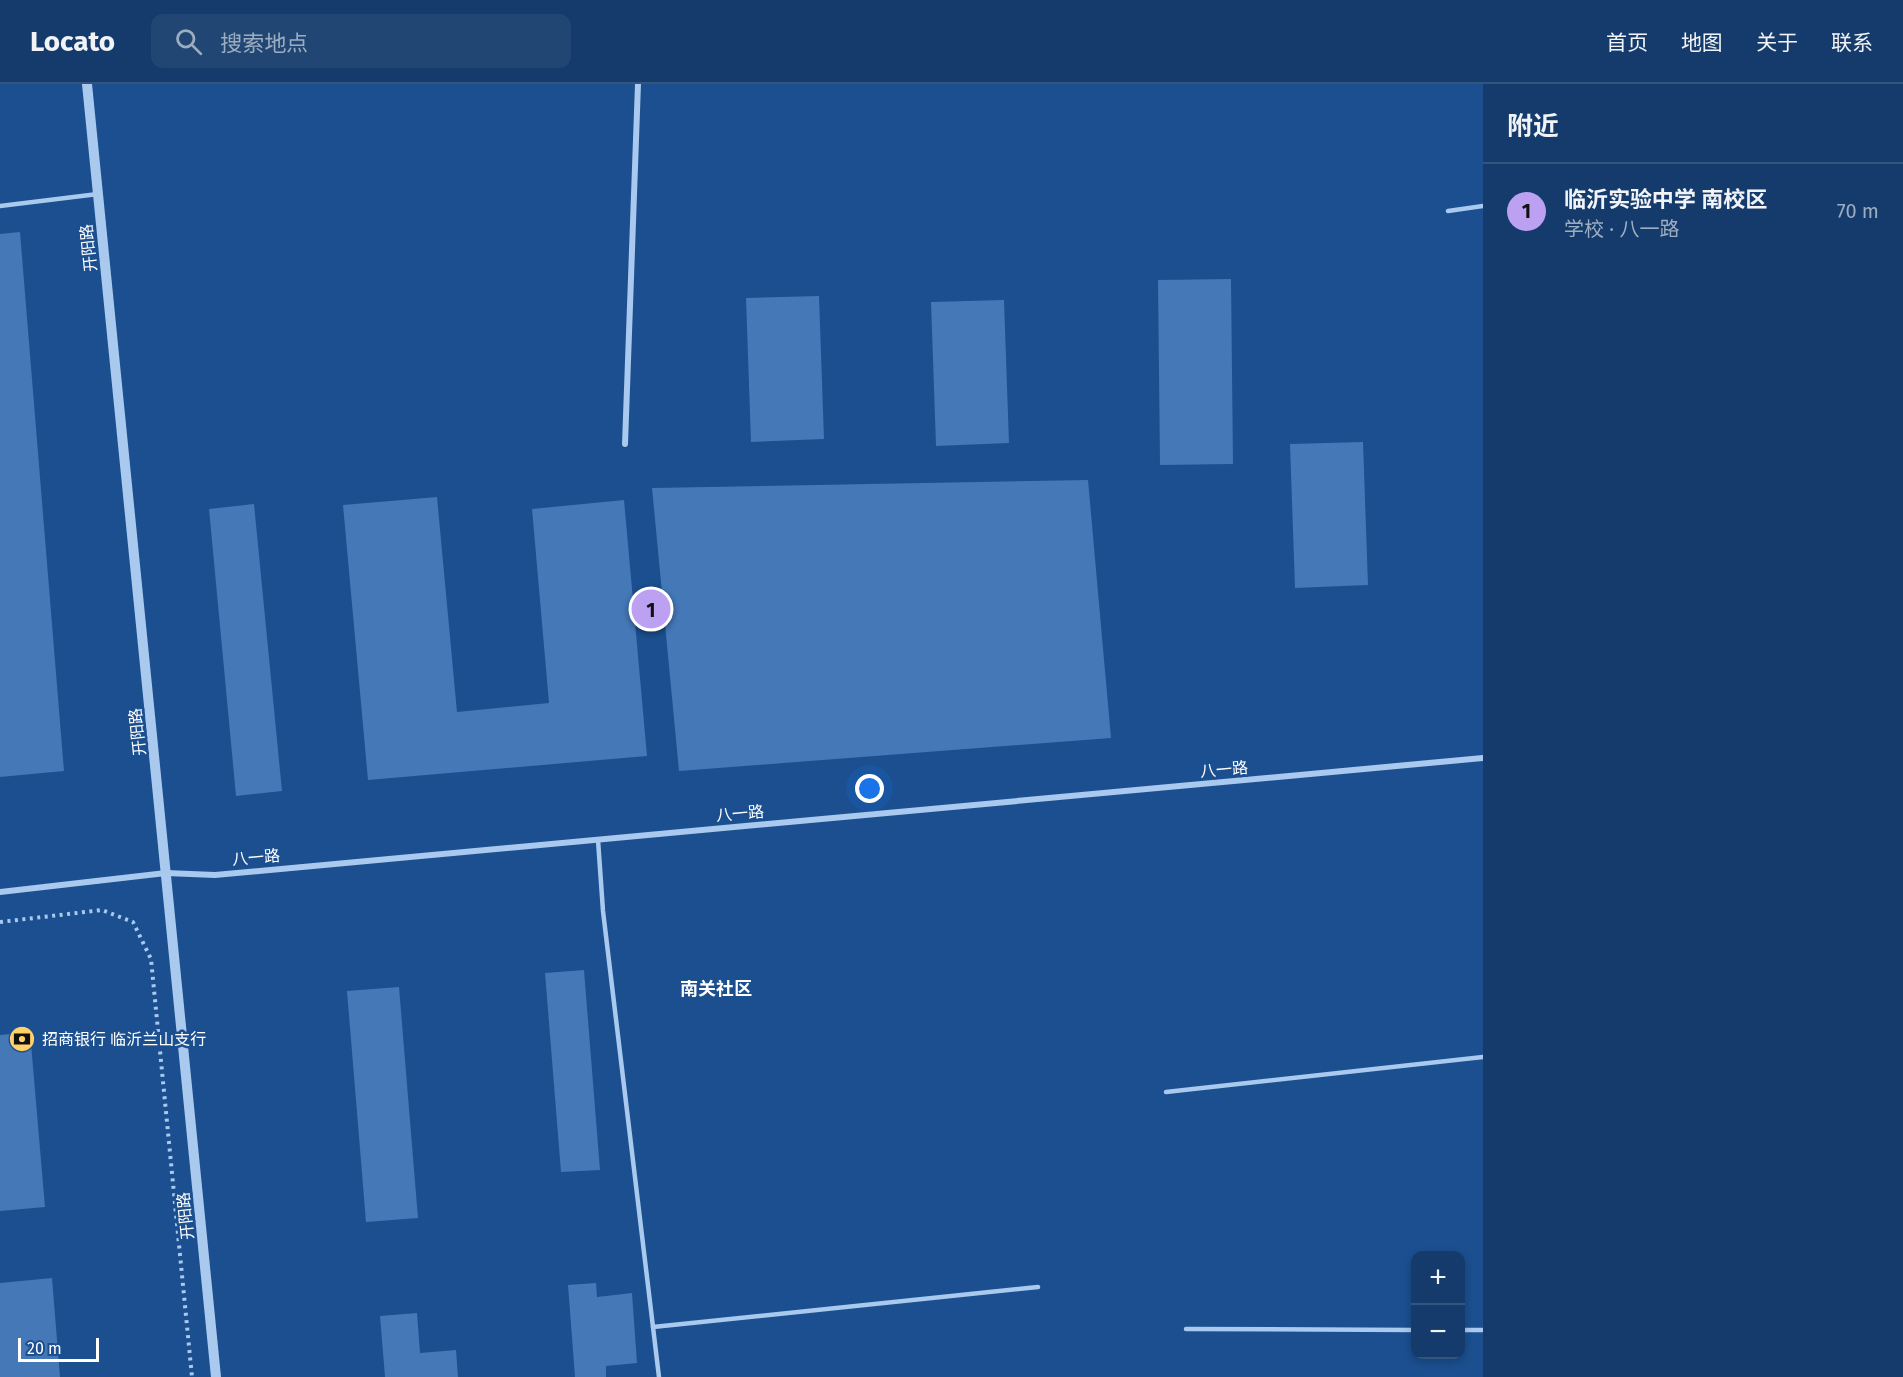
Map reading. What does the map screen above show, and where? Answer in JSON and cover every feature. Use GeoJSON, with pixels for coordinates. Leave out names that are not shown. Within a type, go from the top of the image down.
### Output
{"type":"FeatureCollection","features":[{"type":"Feature","properties":{"kind":"street","name":"开阳路"},"geometry":{"type":"LineString","coordinates":[[87,84],[216,1377]]}},
{"type":"Feature","properties":{"kind":"street"},"geometry":{"type":"LineString","coordinates":[[625,444],[638,84]]}},
{"type":"Feature","properties":{"kind":"street","name":"八一路"},"geometry":{"type":"LineString","coordinates":[[0,892],[166,873],[215,875],[1483,758]]}},
{"type":"Feature","properties":{"kind":"lane"},"geometry":{"type":"LineString","coordinates":[[0,206],[98,194]]}},
{"type":"Feature","properties":{"kind":"lane"},"geometry":{"type":"LineString","coordinates":[[1448,210],[1483,206]]}},
{"type":"Feature","properties":{"kind":"lane"},"geometry":{"type":"LineString","coordinates":[[598,840],[603,911],[659,1377]]}},
{"type":"Feature","properties":{"kind":"lane"},"geometry":{"type":"LineString","coordinates":[[1166,1092],[1483,1057]]}},
{"type":"Feature","properties":{"kind":"lane"},"geometry":{"type":"LineString","coordinates":[[653,1326],[1038,1287]]}},
{"type":"Feature","properties":{"kind":"lane"},"geometry":{"type":"LineString","coordinates":[[1185,1329],[1411,1330]]}},
{"type":"Feature","properties":{"kind":"lane"},"geometry":{"type":"LineString","coordinates":[[1465,1330],[1483,1330]]}},
{"type":"Feature","properties":{"kind":"path"},"geometry":{"type":"LineString","coordinates":[[0,922],[102,910],[133,922],[151,959],[192,1377]]}},
{"type":"Feature","properties":{"kind":"building"},"geometry":{"type":"Polygon","coordinates":[[[20,232],[64,771],[0,777],[0,234],[20,232]]]}},
{"type":"Feature","properties":{"kind":"building"},"geometry":{"type":"Polygon","coordinates":[[[1231,279],[1233,464],[1160,465],[1158,280],[1231,279]]]}},
{"type":"Feature","properties":{"kind":"building"},"geometry":{"type":"Polygon","coordinates":[[[819,296],[824,439],[751,442],[746,298],[819,296]]]}},
{"type":"Feature","properties":{"kind":"building"},"geometry":{"type":"Polygon","coordinates":[[[1004,300],[1009,443],[936,446],[931,302],[1004,300]]]}},
{"type":"Feature","properties":{"kind":"building"},"geometry":{"type":"Polygon","coordinates":[[[1363,442],[1368,585],[1295,588],[1290,444],[1363,442]]]}},
{"type":"Feature","properties":{"kind":"building"},"geometry":{"type":"Polygon","coordinates":[[[1088,480],[1111,738],[679,771],[652,488],[1088,480]]]}},
{"type":"Feature","properties":{"kind":"building"},"geometry":{"type":"Polygon","coordinates":[[[437,497],[457,712],[549,703],[532,509],[624,500],[647,756],[368,780],[343,505],[437,497]]]}},
{"type":"Feature","properties":{"kind":"building"},"geometry":{"type":"Polygon","coordinates":[[[254,504],[282,791],[236,796],[209,509],[254,504]]]}},
{"type":"Feature","properties":{"kind":"building"},"geometry":{"type":"Polygon","coordinates":[[[584,970],[600,1170],[561,1172],[545,973],[584,970]]]}},
{"type":"Feature","properties":{"kind":"building"},"geometry":{"type":"Polygon","coordinates":[[[399,987],[418,1218],[366,1222],[347,991],[399,987]]]}},
{"type":"Feature","properties":{"kind":"building"},"geometry":{"type":"Polygon","coordinates":[[[30,1032],[45,1207],[0,1211],[0,1035],[30,1032]]]}},
{"type":"Feature","properties":{"kind":"building"},"geometry":{"type":"Polygon","coordinates":[[[52,1278],[60,1377],[0,1377],[0,1283],[52,1278]]]}},
{"type":"Feature","properties":{"kind":"building"},"geometry":{"type":"Polygon","coordinates":[[[596,1283],[597,1297],[632,1293],[637,1363],[606,1366],[606,1377],[575,1377],[568,1285],[596,1283]]]}},
{"type":"Feature","properties":{"kind":"building"},"geometry":{"type":"Polygon","coordinates":[[[417,1313],[420,1353],[456,1350],[458,1377],[385,1377],[380,1316],[417,1313]]]}},
{"type":"Feature","properties":{"kind":"place","name":"临沂实验中学 南校区"},"geometry":{"type":"Point","coordinates":[651,609]}},
{"type":"Feature","properties":{"kind":"place","name":"招商银行 临沂兰山支行"},"geometry":{"type":"Point","coordinates":[22,1039]}},
{"type":"Feature","properties":{"kind":"district","name":"南关社区"},"geometry":{"type":"Point","coordinates":[716,989]}}]}
